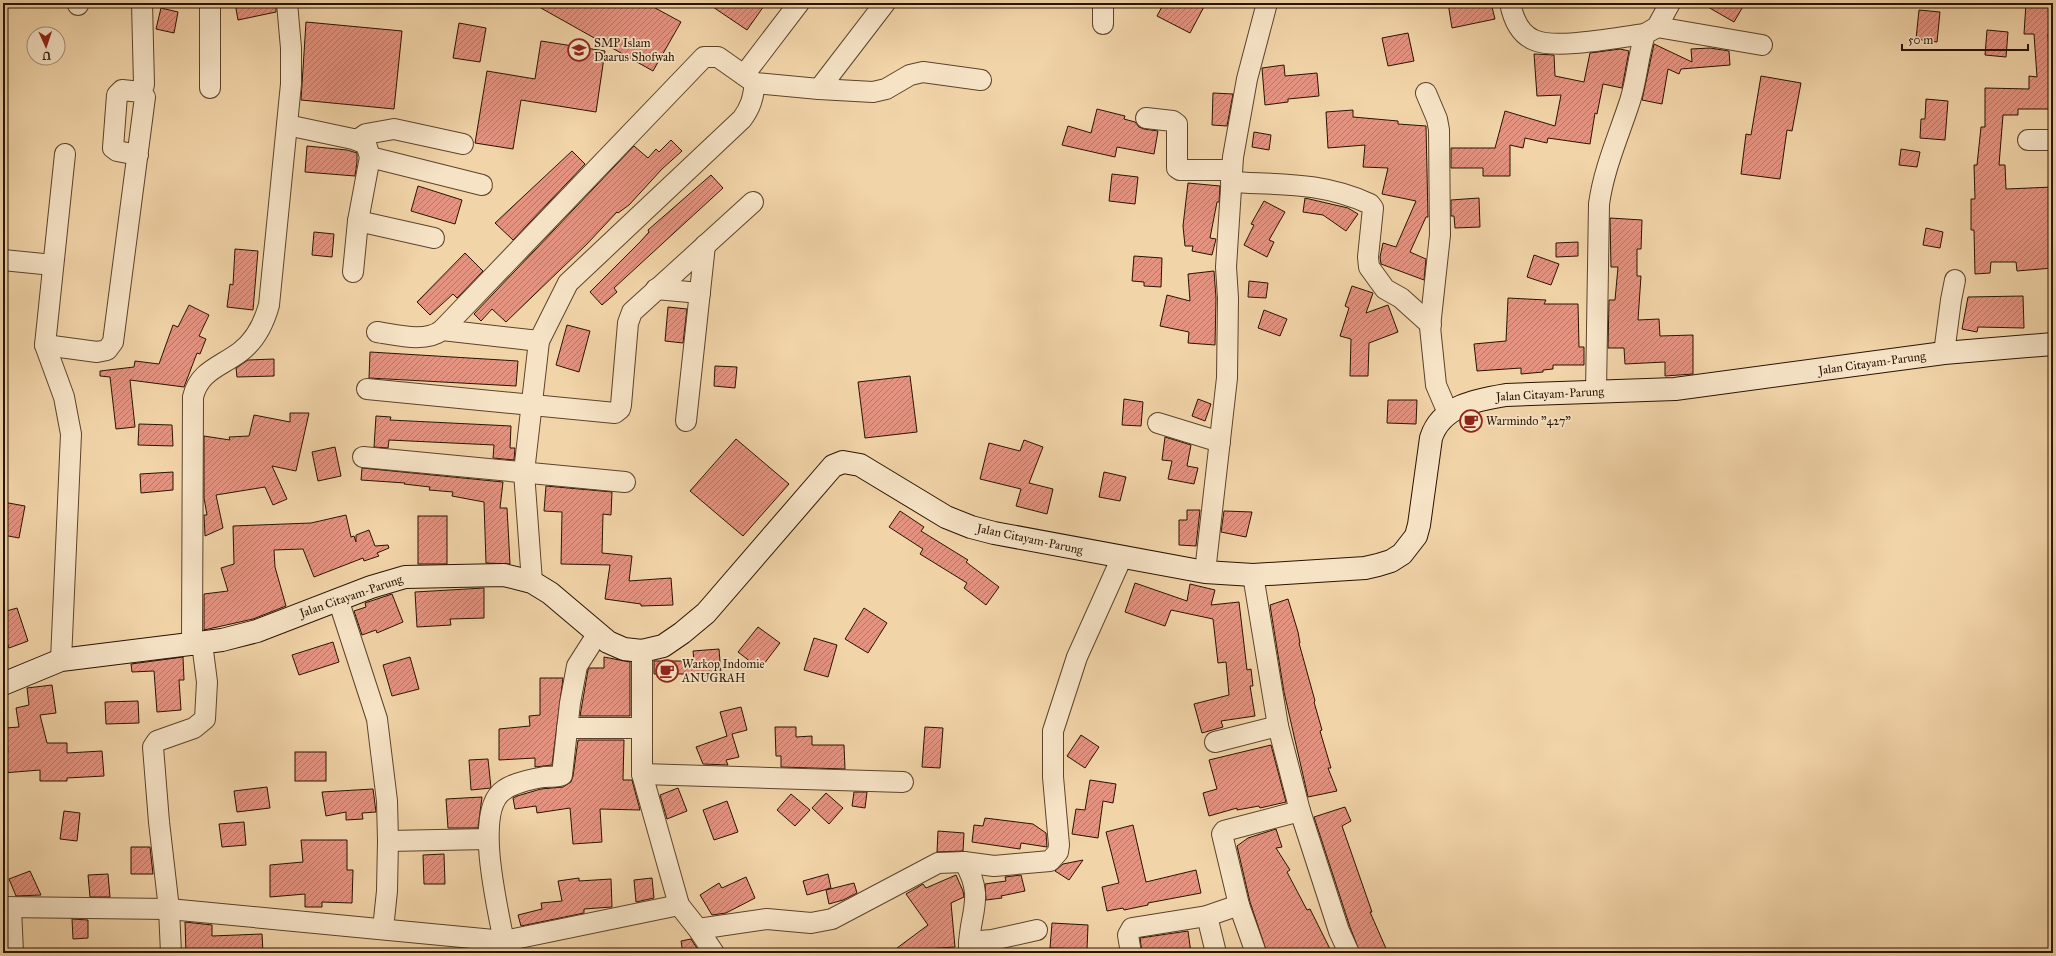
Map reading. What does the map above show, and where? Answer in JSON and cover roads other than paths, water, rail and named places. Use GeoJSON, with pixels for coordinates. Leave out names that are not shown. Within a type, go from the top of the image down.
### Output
{"type":"FeatureCollection","features":[{"type":"Feature","properties":{"kind":"street"},"geometry":{"type":"LineString","coordinates":[[142,3],[144,85]]}},
{"type":"Feature","properties":{"kind":"street"},"geometry":{"type":"LineString","coordinates":[[210,3],[210,88]]}},
{"type":"Feature","properties":{"kind":"street"},"geometry":{"type":"LineString","coordinates":[[171,953],[169,909],[158,822],[153,747],[157,741],[194,728],[205,718],[207,682],[197,644],[192,397],[195,387],[201,378],[241,351],[259,331],[265,319],[269,305],[287,125],[291,60],[287,3]]}},
{"type":"Feature","properties":{"kind":"street"},"geometry":{"type":"LineString","coordinates":[[532,582],[524,472],[538,341],[568,283],[742,119],[751,104],[749,79],[799,3]]}},
{"type":"Feature","properties":{"kind":"street"},"geometry":{"type":"LineString","coordinates":[[819,90],[885,3]]}},
{"type":"Feature","properties":{"kind":"street"},"geometry":{"type":"LineString","coordinates":[[1103,3],[1103,24]]}},
{"type":"Feature","properties":{"kind":"street"},"geometry":{"type":"LineString","coordinates":[[1205,572],[1228,378],[1228,298],[1226,267],[1232,176],[1247,79],[1267,3]]}},
{"type":"Feature","properties":{"kind":"street"},"geometry":{"type":"LineString","coordinates":[[1510,3],[1516,22],[1522,31],[1533,40],[1542,43],[1565,43],[1651,31],[1762,45]]}},
{"type":"Feature","properties":{"kind":"street"},"geometry":{"type":"LineString","coordinates":[[1596,392],[1599,204],[1603,181],[1631,99],[1638,56],[1651,31],[1670,3]]}},
{"type":"Feature","properties":{"kind":"street"},"geometry":{"type":"LineString","coordinates":[[377,332],[432,336],[442,330],[704,57],[718,57],[749,79],[819,90],[873,92],[886,89],[917,73],[923,72],[981,80]]}},
{"type":"Feature","properties":{"kind":"street"},"geometry":{"type":"LineString","coordinates":[[1426,93],[1438,120],[1439,130],[1440,235],[1431,325],[1436,385],[1448,413]]}},
{"type":"Feature","properties":{"kind":"street"},"geometry":{"type":"LineString","coordinates":[[1146,118],[1173,121],[1177,124],[1177,168],[1180,170],[1304,185],[1342,192],[1370,204],[1373,208],[1368,257],[1369,267],[1385,289],[1401,298],[1431,325]]}},
{"type":"Feature","properties":{"kind":"street"},"geometry":{"type":"LineString","coordinates":[[287,125],[357,140],[366,144],[370,157],[358,221],[353,272]]}},
{"type":"Feature","properties":{"kind":"street"},"geometry":{"type":"LineString","coordinates":[[357,140],[366,134],[394,129],[463,144]]}},
{"type":"Feature","properties":{"kind":"street"},"geometry":{"type":"LineString","coordinates":[[2028,140],[2053,140]]}},
{"type":"Feature","properties":{"kind":"street"},"geometry":{"type":"LineString","coordinates":[[61,660],[71,434],[64,396],[45,345],[65,154]]}},
{"type":"Feature","properties":{"kind":"street"},"geometry":{"type":"LineString","coordinates":[[45,345],[96,352],[104,351],[112,346],[138,155]]}},
{"type":"Feature","properties":{"kind":"street"},"geometry":{"type":"LineString","coordinates":[[370,157],[482,185]]}},
{"type":"Feature","properties":{"kind":"street"},"geometry":{"type":"LineString","coordinates":[[367,389],[532,404],[611,414],[618,412],[621,406],[630,317],[632,312],[752,202]]}},
{"type":"Feature","properties":{"kind":"street"},"geometry":{"type":"LineString","coordinates":[[358,221],[434,238]]}},
{"type":"Feature","properties":{"kind":"street"},"geometry":{"type":"LineString","coordinates":[[686,420],[705,245]]}},
{"type":"Feature","properties":{"kind":"street"},"geometry":{"type":"LineString","coordinates":[[3,260],[53,265]]}},
{"type":"Feature","properties":{"kind":"street"},"geometry":{"type":"LineString","coordinates":[[1944,354],[1950,305],[1955,280]]}},
{"type":"Feature","properties":{"kind":"street"},"geometry":{"type":"LineString","coordinates":[[656,289],[700,293]]}},
{"type":"Feature","properties":{"kind":"street"},"geometry":{"type":"LineString","coordinates":[[442,330],[538,341]]}},
{"type":"Feature","properties":{"kind":"street","name":"Jalan Citayam-Parung"},"geometry":{"type":"LineString","coordinates":[[3,684],[61,660],[197,644],[257,630],[338,599],[405,576],[504,576],[532,582],[550,593],[608,642],[624,649],[642,651],[663,646],[682,633],[706,613],[833,466],[843,462],[860,465],[946,517],[971,527],[994,533],[1205,572],[1253,575],[1365,568],[1391,561],[1402,554],[1416,536],[1434,428],[1448,413],[1482,399],[1500,396],[1675,389],[1944,354],[2053,344]]}},
{"type":"Feature","properties":{"kind":"street"},"geometry":{"type":"LineString","coordinates":[[1158,422],[1220,442]]}},
{"type":"Feature","properties":{"kind":"street"},"geometry":{"type":"LineString","coordinates":[[363,457],[625,482]]}},
{"type":"Feature","properties":{"kind":"street"},"geometry":{"type":"LineString","coordinates":[[698,929],[767,919],[823,922],[832,919],[938,863],[964,862],[994,866],[1042,863],[1050,861],[1058,852],[1059,839],[1053,777],[1053,731],[1077,657],[1122,557]]}},
{"type":"Feature","properties":{"kind":"street"},"geometry":{"type":"LineString","coordinates":[[1253,575],[1278,726],[1300,811],[1339,931],[1348,953]]}},
{"type":"Feature","properties":{"kind":"street"},"geometry":{"type":"LineString","coordinates":[[338,599],[377,719],[387,801],[387,891],[383,929]]}},
{"type":"Feature","properties":{"kind":"street"},"geometry":{"type":"LineString","coordinates":[[505,947],[492,875],[488,839],[493,803],[503,790],[545,777],[562,775],[567,728],[577,666],[598,633]]}},
{"type":"Feature","properties":{"kind":"street"},"geometry":{"type":"LineString","coordinates":[[642,651],[642,774],[679,905],[698,929],[714,953]]}},
{"type":"Feature","properties":{"kind":"street"},"geometry":{"type":"LineString","coordinates":[[1214,742],[1278,726]]}},
{"type":"Feature","properties":{"kind":"street"},"geometry":{"type":"LineString","coordinates":[[567,728],[642,728]]}},
{"type":"Feature","properties":{"kind":"street"},"geometry":{"type":"LineString","coordinates":[[642,774],[903,782]]}},
{"type":"Feature","properties":{"kind":"street"},"geometry":{"type":"LineString","coordinates":[[1256,953],[1239,905],[1222,834],[1224,831],[1300,811]]}},
{"type":"Feature","properties":{"kind":"street"},"geometry":{"type":"LineString","coordinates":[[388,841],[488,839]]}},
{"type":"Feature","properties":{"kind":"street"},"geometry":{"type":"LineString","coordinates":[[964,862],[972,876],[976,899],[969,947],[992,940],[1037,930]]}},
{"type":"Feature","properties":{"kind":"street"},"geometry":{"type":"LineString","coordinates":[[13,953],[7,908],[169,909],[383,929],[505,947],[679,905]]}},
{"type":"Feature","properties":{"kind":"street"},"geometry":{"type":"LineString","coordinates":[[1131,953],[1128,934],[1132,928],[1207,916],[1239,905]]}},
{"type":"Feature","properties":{"kind":"street"},"geometry":{"type":"LineString","coordinates":[[1207,916],[1216,953]]}},
{"type":"Feature","properties":{"kind":"place","name":"SMP Islam Daarus Shofwah"},"geometry":{"type":"Point","coordinates":[579,50]}},
{"type":"Feature","properties":{"kind":"place","name":"Warmindo \"427\""},"geometry":{"type":"Point","coordinates":[1471,421]}},
{"type":"Feature","properties":{"kind":"place","name":"Warkop Indomie ANUGRAH"},"geometry":{"type":"Point","coordinates":[667,671]}}]}
